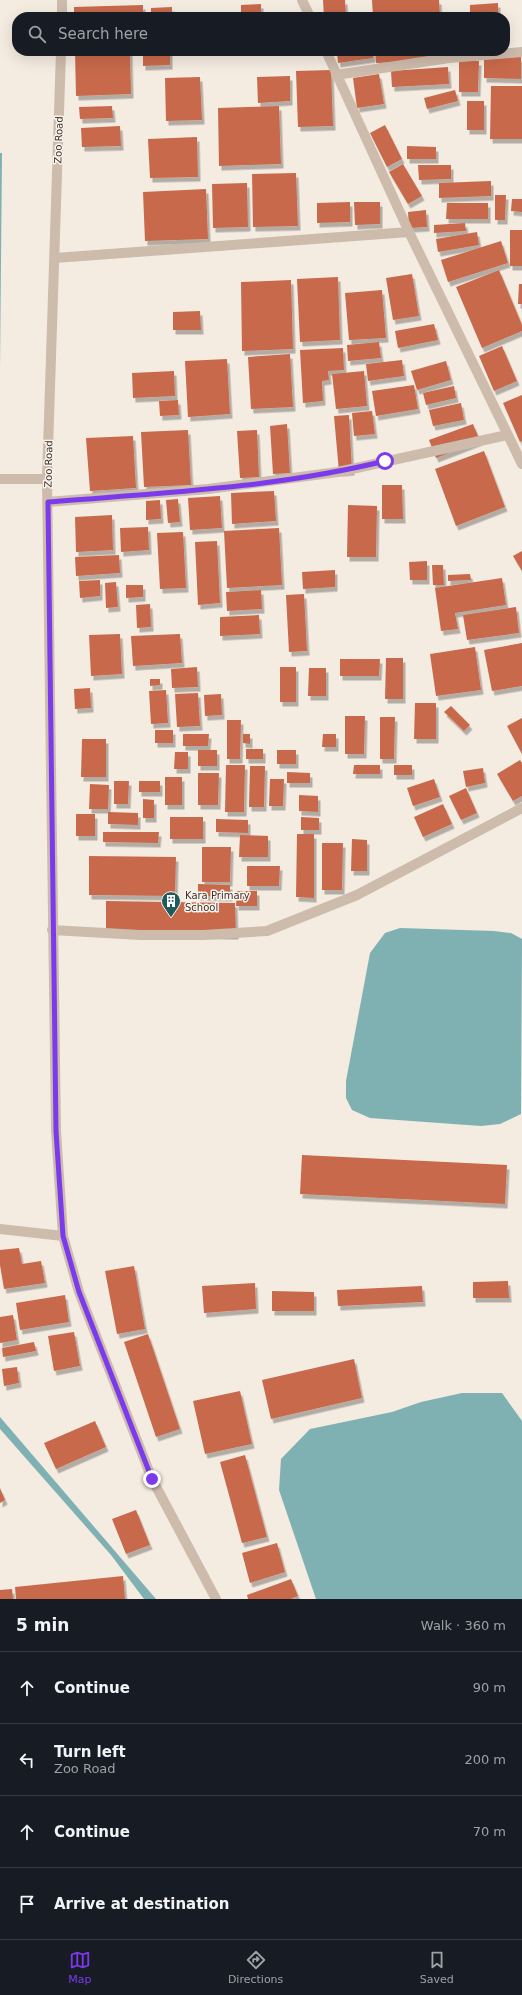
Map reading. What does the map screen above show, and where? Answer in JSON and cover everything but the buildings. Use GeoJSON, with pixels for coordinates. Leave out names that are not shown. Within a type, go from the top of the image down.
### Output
{"type":"FeatureCollection","features":[{"type":"Feature","properties":{"kind":"street"},"geometry":{"type":"LineString","coordinates":[[62,0],[62,12]]}},
{"type":"Feature","properties":{"kind":"street"},"geometry":{"type":"LineString","coordinates":[[302,0],[308,12]]}},
{"type":"Feature","properties":{"kind":"street"},"geometry":{"type":"LineString","coordinates":[[510,53],[522,52]]}},
{"type":"Feature","properties":{"kind":"street","name":"Zoo Road"},"geometry":{"type":"LineString","coordinates":[[61,56],[47,479],[52,930],[56,1131],[63,1236],[79,1292],[152,1479],[216,1599]]}},
{"type":"Feature","properties":{"kind":"street"},"geometry":{"type":"LineString","coordinates":[[328,56],[409,232],[522,464]]}},
{"type":"Feature","properties":{"kind":"street"},"geometry":{"type":"LineString","coordinates":[[336,75],[449,58],[473,56]]}},
{"type":"Feature","properties":{"kind":"street"},"geometry":{"type":"LineString","coordinates":[[55,258],[409,232]]}},
{"type":"Feature","properties":{"kind":"street"},"geometry":{"type":"LineString","coordinates":[[48,502],[208,489],[338,472],[507,435]]}},
{"type":"Feature","properties":{"kind":"street"},"geometry":{"type":"LineString","coordinates":[[0,479],[47,479]]}},
{"type":"Feature","properties":{"kind":"street"},"geometry":{"type":"LineString","coordinates":[[52,930],[140,935],[203,936],[267,931],[357,895],[522,808]]}},
{"type":"Feature","properties":{"kind":"street"},"geometry":{"type":"LineString","coordinates":[[0,1229],[63,1236]]}},
{"type":"Feature","properties":{"kind":"water"},"geometry":{"type":"Polygon","coordinates":[[[0,153],[2,153],[0,368],[0,153]]]}},
{"type":"Feature","properties":{"kind":"water"},"geometry":{"type":"Polygon","coordinates":[[[400,928],[494,931],[511,933],[522,939],[521,1114],[500,1124],[481,1126],[370,1118],[352,1110],[346,1098],[346,1081],[370,953],[385,933],[400,928]]]}},
{"type":"Feature","properties":{"kind":"water"},"geometry":{"type":"Polygon","coordinates":[[[462,1393],[502,1393],[522,1421],[522,1599],[316,1599],[279,1490],[281,1459],[310,1429],[392,1412],[421,1402],[462,1393]]]}},
{"type":"Feature","properties":{"kind":"water"},"geometry":{"type":"Polygon","coordinates":[[[0,1417],[156,1599],[144,1599],[111,1555],[0,1429],[0,1417]]]}},
{"type":"Feature","properties":{"kind":"place","name":"Kara Primary School"},"geometry":{"type":"Point","coordinates":[171,918]}},
{"type":"Feature","properties":{"kind":"route"},"geometry":{"type":"LineString","coordinates":[[152,1479],[79,1292],[63,1236],[56,1131],[52,930],[48,502],[208,489],[338,472],[385,461]]}}]}
